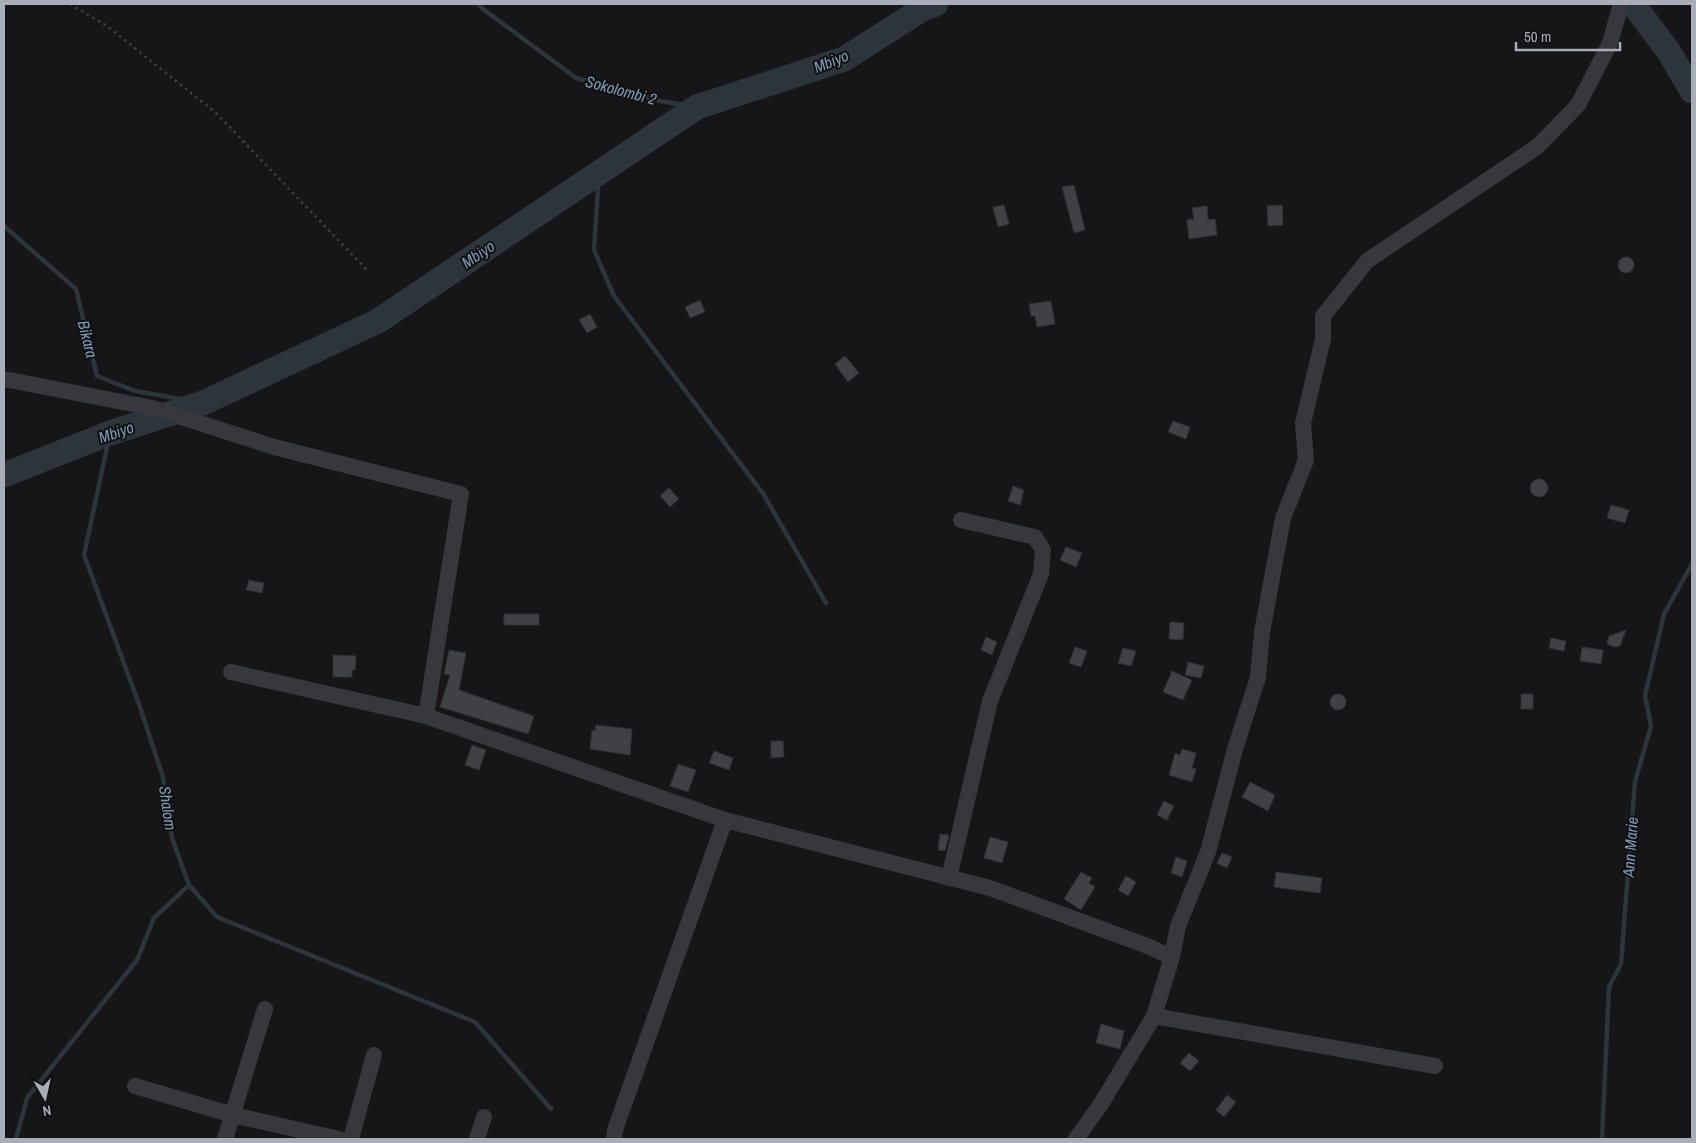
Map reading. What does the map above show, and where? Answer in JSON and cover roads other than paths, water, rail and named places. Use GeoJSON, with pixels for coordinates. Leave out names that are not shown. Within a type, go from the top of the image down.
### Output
{"type":"FeatureCollection","features":[{"type":"Feature","properties":{"kind":"street"},"geometry":{"type":"LineString","coordinates":[[1076,1139],[1101,1104],[1154,1016],[1172,957],[1178,926],[1208,852],[1235,749],[1258,677],[1262,632],[1283,518],[1306,460],[1303,423],[1323,339],[1323,316],[1367,261],[1538,146],[1578,105],[1610,43],[1621,4]]}},
{"type":"Feature","properties":{"kind":"street"},"geometry":{"type":"LineString","coordinates":[[4,379],[153,408],[274,447],[461,494],[426,716]]}},
{"type":"Feature","properties":{"kind":"street"},"geometry":{"type":"LineString","coordinates":[[949,878],[990,701],[1041,574],[1043,550],[1035,537],[962,520]]}},
{"type":"Feature","properties":{"kind":"street"},"geometry":{"type":"LineString","coordinates":[[231,672],[426,716],[725,820],[990,888],[1145,945],[1172,957]]}},
{"type":"Feature","properties":{"kind":"street"},"geometry":{"type":"LineString","coordinates":[[614,1139],[618,1121],[725,820]]}},
{"type":"Feature","properties":{"kind":"street"},"geometry":{"type":"LineString","coordinates":[[225,1139],[265,1009]]}},
{"type":"Feature","properties":{"kind":"street"},"geometry":{"type":"LineString","coordinates":[[1154,1016],[1435,1066]]}},
{"type":"Feature","properties":{"kind":"street"},"geometry":{"type":"LineString","coordinates":[[351,1139],[374,1055]]}},
{"type":"Feature","properties":{"kind":"street"},"geometry":{"type":"LineString","coordinates":[[135,1086],[233,1114],[339,1139]]}},
{"type":"Feature","properties":{"kind":"street"},"geometry":{"type":"LineString","coordinates":[[477,1139],[484,1118]]}},
{"type":"Feature","properties":{"kind":"waterway","name":"Sokolombi 2"},"geometry":{"type":"LineString","coordinates":[[478,4],[576,78],[660,101],[697,107]]}},
{"type":"Feature","properties":{"kind":"waterway","name":"Mbiyo"},"geometry":{"type":"LineString","coordinates":[[4,475],[110,433],[203,403],[378,321],[697,107],[844,59],[921,10],[936,4]]}},
{"type":"Feature","properties":{"kind":"waterway","name":"Mbiyo"},"geometry":{"type":"LineString","coordinates":[[1633,4],[1669,52],[1692,91]]}},
{"type":"Feature","properties":{"kind":"waterway"},"geometry":{"type":"LineString","coordinates":[[599,173],[594,250],[614,296],[764,495],[826,603]]}},
{"type":"Feature","properties":{"kind":"waterway","name":"Bikara"},"geometry":{"type":"LineString","coordinates":[[4,226],[76,289],[97,376],[135,391],[203,403]]}},
{"type":"Feature","properties":{"kind":"waterway","name":"Shalom"},"geometry":{"type":"LineString","coordinates":[[110,433],[84,555],[139,704],[163,777],[172,838],[189,885],[217,917],[475,1022],[551,1109]]}},
{"type":"Feature","properties":{"kind":"waterway","name":"Ann Marie"},"geometry":{"type":"LineString","coordinates":[[1602,1139],[1609,987],[1621,964],[1635,782],[1651,726],[1645,696],[1664,614],[1692,564]]}},
{"type":"Feature","properties":{"kind":"waterway","name":"Shalom"},"geometry":{"type":"LineString","coordinates":[[16,1139],[27,1098],[137,960],[154,918],[189,885]]}}]}
